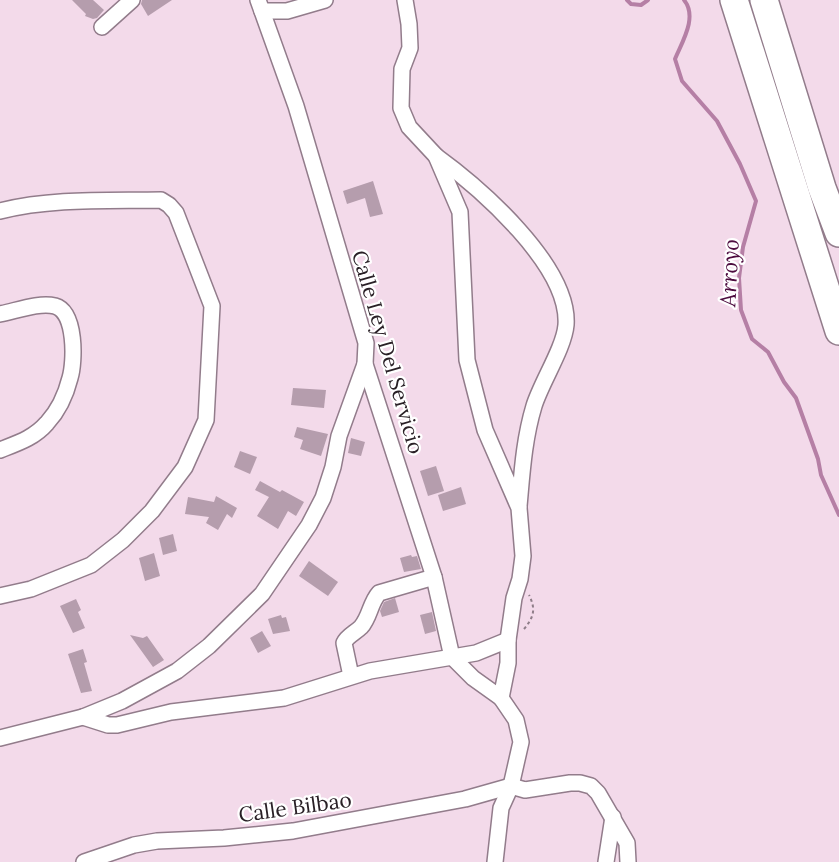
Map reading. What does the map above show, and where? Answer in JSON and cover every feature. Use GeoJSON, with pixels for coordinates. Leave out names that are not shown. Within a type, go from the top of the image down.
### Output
{"type":"FeatureCollection","features":[{"type":"Feature","properties":{"kind":"highway"},"geometry":{"type":"LineString","coordinates":[[734,0],[839,331]]}},
{"type":"Feature","properties":{"kind":"highway"},"geometry":{"type":"LineString","coordinates":[[764,0],[822,188],[839,234]]}},
{"type":"Feature","properties":{"kind":"street"},"geometry":{"type":"LineString","coordinates":[[102,27],[132,0]]}},
{"type":"Feature","properties":{"kind":"street"},"geometry":{"type":"LineString","coordinates":[[260,5],[287,11],[325,0]]}},
{"type":"Feature","properties":{"kind":"street"},"geometry":{"type":"LineString","coordinates":[[405,0],[410,48],[402,69],[400,108],[409,127],[436,156],[468,179],[528,240],[556,283],[564,306],[566,326],[534,405],[526,439],[519,508],[523,556],[508,640],[508,663],[501,698]]}},
{"type":"Feature","properties":{"kind":"street","name":"Calle Ley Del Servicio"},"geometry":{"type":"LineString","coordinates":[[260,5],[296,105],[366,344],[365,364],[434,577],[452,657]]}},
{"type":"Feature","properties":{"kind":"street"},"geometry":{"type":"LineString","coordinates":[[436,156],[460,212],[467,360],[475,394],[485,430],[519,508]]}},
{"type":"Feature","properties":{"kind":"street"},"geometry":{"type":"LineString","coordinates":[[0,211],[27,204],[161,200],[176,213],[212,306],[206,420],[185,466],[152,511],[123,540],[91,565],[32,590],[0,596]]}},
{"type":"Feature","properties":{"kind":"street"},"geometry":{"type":"LineString","coordinates":[[0,314],[40,306],[56,306],[64,311],[69,320],[73,340],[71,376],[63,401],[48,423],[31,438],[0,450]]}},
{"type":"Feature","properties":{"kind":"street"},"geometry":{"type":"LineString","coordinates":[[0,738],[83,717],[122,701],[177,671],[209,646],[262,594],[309,525],[323,498],[333,468],[342,426],[365,364]]}},
{"type":"Feature","properties":{"kind":"street"},"geometry":{"type":"LineString","coordinates":[[351,676],[344,643],[363,626],[374,599],[379,593],[434,577]]}},
{"type":"Feature","properties":{"kind":"street"},"geometry":{"type":"LineString","coordinates":[[83,717],[108,725],[117,725],[171,712],[284,698],[370,671],[476,653],[508,640]]}},
{"type":"Feature","properties":{"kind":"street"},"geometry":{"type":"LineString","coordinates":[[452,657],[473,678],[501,698],[516,720],[521,742],[511,786],[501,808],[495,862]]}},
{"type":"Feature","properties":{"kind":"street","name":"Calle Bilbao"},"geometry":{"type":"LineString","coordinates":[[84,862],[134,845],[157,841],[224,838],[293,831],[465,799],[511,786],[525,790],[580,783],[591,786],[613,817]]}},
{"type":"Feature","properties":{"kind":"street"},"geometry":{"type":"LineString","coordinates":[[606,862],[613,817]]}},
{"type":"Feature","properties":{"kind":"street"},"geometry":{"type":"LineString","coordinates":[[613,817],[627,843],[628,862]]}},
{"type":"Feature","properties":{"kind":"building"},"geometry":{"type":"Polygon","coordinates":[[[72,0],[93,0],[104,10],[93,19],[85,16],[86,14],[72,0]]]}},
{"type":"Feature","properties":{"kind":"building"},"geometry":{"type":"Polygon","coordinates":[[[142,0],[172,0],[148,16],[141,4],[142,0]]]}},
{"type":"Feature","properties":{"kind":"building"},"geometry":{"type":"Polygon","coordinates":[[[373,181],[383,214],[370,217],[365,198],[347,204],[343,191],[373,181]]]}},
{"type":"Feature","properties":{"kind":"building"},"geometry":{"type":"Polygon","coordinates":[[[293,388],[326,390],[324,408],[291,405],[293,388]]]}},
{"type":"Feature","properties":{"kind":"building"},"geometry":{"type":"Polygon","coordinates":[[[297,427],[328,434],[321,456],[300,449],[303,440],[294,437],[297,427]]]}},
{"type":"Feature","properties":{"kind":"building"},"geometry":{"type":"Polygon","coordinates":[[[351,438],[365,442],[361,456],[348,453],[351,438]]]}},
{"type":"Feature","properties":{"kind":"building"},"geometry":{"type":"Polygon","coordinates":[[[240,451],[257,457],[250,474],[234,467],[240,451]]]}},
{"type":"Feature","properties":{"kind":"building"},"geometry":{"type":"Polygon","coordinates":[[[436,466],[444,491],[428,496],[420,471],[436,466]]]}},
{"type":"Feature","properties":{"kind":"building"},"geometry":{"type":"Polygon","coordinates":[[[260,481],[304,502],[296,516],[288,511],[278,529],[257,516],[269,497],[255,490],[260,481]]]}},
{"type":"Feature","properties":{"kind":"building"},"geometry":{"type":"Polygon","coordinates":[[[461,487],[466,504],[443,511],[438,495],[461,487]]]}},
{"type":"Feature","properties":{"kind":"building"},"geometry":{"type":"Polygon","coordinates":[[[216,496],[237,508],[232,518],[227,514],[218,530],[206,523],[209,517],[185,514],[188,497],[214,502],[216,496]]]}},
{"type":"Feature","properties":{"kind":"building"},"geometry":{"type":"Polygon","coordinates":[[[173,534],[177,551],[163,555],[159,538],[173,534]]]}},
{"type":"Feature","properties":{"kind":"building"},"geometry":{"type":"Polygon","coordinates":[[[154,553],[160,576],[145,581],[139,558],[154,553]]]}},
{"type":"Feature","properties":{"kind":"building"},"geometry":{"type":"Polygon","coordinates":[[[411,555],[412,557],[417,556],[421,569],[404,572],[400,558],[411,555]]]}},
{"type":"Feature","properties":{"kind":"building"},"geometry":{"type":"Polygon","coordinates":[[[309,561],[338,582],[328,596],[299,576],[309,561]]]}},
{"type":"Feature","properties":{"kind":"building"},"geometry":{"type":"Polygon","coordinates":[[[395,598],[399,612],[382,617],[380,611],[384,602],[395,598]]]}},
{"type":"Feature","properties":{"kind":"building"},"geometry":{"type":"Polygon","coordinates":[[[76,599],[81,610],[78,612],[85,628],[73,633],[60,606],[76,599]]]}},
{"type":"Feature","properties":{"kind":"building"},"geometry":{"type":"Polygon","coordinates":[[[432,612],[436,631],[425,634],[420,615],[432,612]]]}},
{"type":"Feature","properties":{"kind":"building"},"geometry":{"type":"Polygon","coordinates":[[[281,615],[282,618],[286,617],[290,631],[273,634],[268,619],[281,615]]]}},
{"type":"Feature","properties":{"kind":"building"},"geometry":{"type":"Polygon","coordinates":[[[262,631],[271,646],[258,653],[250,638],[262,631]]]}},
{"type":"Feature","properties":{"kind":"building"},"geometry":{"type":"Polygon","coordinates":[[[130,635],[143,638],[147,636],[164,660],[153,667],[130,635]]]}},
{"type":"Feature","properties":{"kind":"building"},"geometry":{"type":"Polygon","coordinates":[[[83,649],[87,662],[84,663],[92,691],[81,693],[68,654],[83,649]]]}},
{"type":"Feature","properties":{"kind":"waterway","name":"Arroyo"},"geometry":{"type":"LineString","coordinates":[[627,0],[631,4],[641,5],[648,0]]}},
{"type":"Feature","properties":{"kind":"waterway","name":"Arroyo"},"geometry":{"type":"LineString","coordinates":[[684,0],[688,7],[689,22],[675,59],[682,81],[717,121],[740,164],[756,201],[743,247],[739,278],[741,310],[752,339],[768,352],[784,382],[796,398],[818,459],[821,475],[839,515]]}}]}
